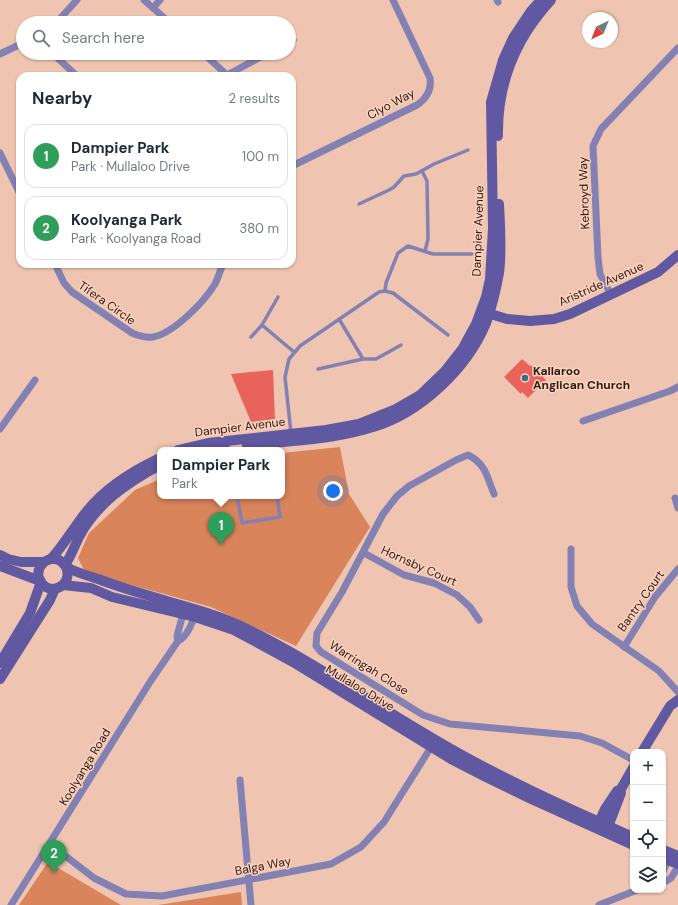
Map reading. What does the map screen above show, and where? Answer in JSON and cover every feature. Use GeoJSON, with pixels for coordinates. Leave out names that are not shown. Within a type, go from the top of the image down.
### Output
{"type":"FeatureCollection","features":[{"type":"Feature","properties":{"kind":"main road","name":"Dampier Avenue"},"geometry":{"type":"LineString","coordinates":[[246,447],[333,436],[374,427],[392,419],[431,395],[455,372],[477,339],[485,324],[485,312],[492,262],[493,221],[491,102],[503,60],[513,38],[531,11],[541,0]]}},
{"type":"Feature","properties":{"kind":"main road","name":"Dampier Avenue"},"geometry":{"type":"LineString","coordinates":[[188,447],[208,443],[326,430],[359,424],[394,410],[420,395],[445,371],[485,312],[499,271],[500,224],[498,127],[500,95],[509,65],[520,41],[537,16],[551,0]]}},
{"type":"Feature","properties":{"kind":"main road","name":"Aristride Avenue"},"geometry":{"type":"LineString","coordinates":[[485,312],[507,319],[541,321],[554,319],[570,314],[658,272],[678,255]]}},
{"type":"Feature","properties":{"kind":"main road"},"geometry":{"type":"LineString","coordinates":[[0,663],[30,613],[40,582],[38,571],[58,551],[86,512],[103,493],[118,481],[157,460]]}},
{"type":"Feature","properties":{"kind":"main road"},"geometry":{"type":"LineString","coordinates":[[0,678],[50,600],[68,577],[66,566],[83,530],[103,505],[122,488],[157,467]]}},
{"type":"Feature","properties":{"kind":"main road"},"geometry":{"type":"LineString","coordinates":[[0,555],[8,559],[21,562],[60,561],[66,566]]}},
{"type":"Feature","properties":{"kind":"main road"},"geometry":{"type":"LineString","coordinates":[[0,566],[40,582],[47,588],[59,587]]}},
{"type":"Feature","properties":{"kind":"main road","name":"Mullaloo Drive"},"geometry":{"type":"LineString","coordinates":[[66,566],[184,610],[234,622],[259,634],[289,651],[433,743],[602,827],[630,843]]}},
{"type":"Feature","properties":{"kind":"main road","name":"Mullaloo Drive"},"geometry":{"type":"LineString","coordinates":[[59,587],[91,588],[117,598],[184,610]]}},
{"type":"Feature","properties":{"kind":"main road"},"geometry":{"type":"LineString","coordinates":[[644,749],[670,706],[678,700]]}},
{"type":"Feature","properties":{"kind":"main road"},"geometry":{"type":"LineString","coordinates":[[602,827],[622,794],[621,789],[630,773]]}},
{"type":"Feature","properties":{"kind":"main road","name":"Mullaloo Drive"},"geometry":{"type":"LineString","coordinates":[[602,827],[630,836]]}},
{"type":"Feature","properties":{"kind":"main road"},"geometry":{"type":"LineString","coordinates":[[669,855],[678,864]]}},
{"type":"Feature","properties":{"kind":"street"},"geometry":{"type":"LineString","coordinates":[[62,16],[77,0]]}},
{"type":"Feature","properties":{"kind":"street"},"geometry":{"type":"LineString","coordinates":[[144,0],[162,16]]}},
{"type":"Feature","properties":{"kind":"street"},"geometry":{"type":"LineString","coordinates":[[153,8],[160,0]]}},
{"type":"Feature","properties":{"kind":"street","name":"Clyo Way"},"geometry":{"type":"LineString","coordinates":[[296,164],[417,105],[428,96],[431,84],[430,78],[393,0]]}},
{"type":"Feature","properties":{"kind":"street"},"geometry":{"type":"LineString","coordinates":[[0,54],[16,46]]}},
{"type":"Feature","properties":{"kind":"street","name":"Kebroyd Way"},"geometry":{"type":"LineString","coordinates":[[610,295],[600,274],[598,257],[593,146],[601,129],[678,48]]}},
{"type":"Feature","properties":{"kind":"street"},"geometry":{"type":"LineString","coordinates":[[60,60],[73,72]]}},
{"type":"Feature","properties":{"kind":"street"},"geometry":{"type":"LineString","coordinates":[[211,60],[224,72]]}},
{"type":"Feature","properties":{"kind":"street"},"geometry":{"type":"LineString","coordinates":[[233,72],[255,60]]}},
{"type":"Feature","properties":{"kind":"street"},"geometry":{"type":"LineString","coordinates":[[0,153],[16,186]]}},
{"type":"Feature","properties":{"kind":"street","name":"Tifera Circle"},"geometry":{"type":"LineString","coordinates":[[57,268],[64,283],[72,292],[132,334],[148,338],[161,334],[191,312],[209,293],[221,268]]}},
{"type":"Feature","properties":{"kind":"street"},"geometry":{"type":"LineString","coordinates":[[0,428],[35,380]]}},
{"type":"Feature","properties":{"kind":"street"},"geometry":{"type":"LineString","coordinates":[[582,421],[678,387]]}},
{"type":"Feature","properties":{"kind":"street","name":"Warringah Close"},"geometry":{"type":"LineString","coordinates":[[494,494],[483,466],[477,459],[468,455],[409,486],[397,496],[383,514],[364,553],[317,633],[316,646],[321,652],[423,715],[450,724],[580,736],[602,742],[630,758]]}},
{"type":"Feature","properties":{"kind":"street"},"geometry":{"type":"LineString","coordinates":[[675,498],[678,508]]}},
{"type":"Feature","properties":{"kind":"street"},"geometry":{"type":"LineString","coordinates":[[571,549],[571,587],[577,606],[592,624],[659,671],[678,692]]}},
{"type":"Feature","properties":{"kind":"street","name":"Hornsby Court"},"geometry":{"type":"LineString","coordinates":[[364,553],[404,575],[434,583],[457,595],[470,607],[479,620]]}},
{"type":"Feature","properties":{"kind":"street","name":"Bantry Court"},"geometry":{"type":"LineString","coordinates":[[624,647],[655,597],[678,569]]}},
{"type":"Feature","properties":{"kind":"street","name":"Koolyanga Road"},"geometry":{"type":"LineString","coordinates":[[178,640],[177,636],[184,610]]}},
{"type":"Feature","properties":{"kind":"street","name":"Koolyanga Road"},"geometry":{"type":"LineString","coordinates":[[11,905],[126,719],[178,640],[181,639],[186,633],[195,613]]}},
{"type":"Feature","properties":{"kind":"street","name":"Balga Way"},"geometry":{"type":"LineString","coordinates":[[50,844],[94,878],[126,894],[162,896],[331,864],[361,847],[384,822],[433,743]]}},
{"type":"Feature","properties":{"kind":"street"},"geometry":{"type":"LineString","coordinates":[[240,780],[251,905]]}},
{"type":"Feature","properties":{"kind":"street"},"geometry":{"type":"LineString","coordinates":[[666,880],[671,878],[678,867]]}},
{"type":"Feature","properties":{"kind":"street"},"geometry":{"type":"LineString","coordinates":[[599,905],[630,893]]}},
{"type":"Feature","properties":{"kind":"lane"},"geometry":{"type":"LineString","coordinates":[[359,204],[394,187],[404,176],[416,174],[434,164],[468,150]]}},
{"type":"Feature","properties":{"kind":"lane"},"geometry":{"type":"LineString","coordinates":[[422,171],[427,181],[428,239],[425,251]]}},
{"type":"Feature","properties":{"kind":"lane"},"geometry":{"type":"LineString","coordinates":[[385,291],[386,283],[398,253],[408,246],[433,254],[472,254]]}},
{"type":"Feature","properties":{"kind":"lane"},"geometry":{"type":"LineString","coordinates":[[291,433],[285,377],[289,359],[300,346],[379,292],[385,291],[392,293],[448,334]]}},
{"type":"Feature","properties":{"kind":"lane"},"geometry":{"type":"LineString","coordinates":[[251,337],[262,325],[278,297]]}},
{"type":"Feature","properties":{"kind":"lane"},"geometry":{"type":"LineString","coordinates":[[339,319],[363,359]]}},
{"type":"Feature","properties":{"kind":"lane"},"geometry":{"type":"LineString","coordinates":[[262,325],[294,352]]}},
{"type":"Feature","properties":{"kind":"lane"},"geometry":{"type":"LineString","coordinates":[[318,369],[363,359],[376,359],[401,345]]}},
{"type":"Feature","properties":{"kind":"lane"},"geometry":{"type":"LineString","coordinates":[[238,499],[242,524],[280,517],[277,499]]}},
{"type":"Feature","properties":{"kind":"shaded area"},"geometry":{"type":"Polygon","coordinates":[[[340,447],[349,494],[370,527],[296,646],[211,607],[85,572],[78,558],[89,533],[135,490],[157,480],[157,499],[285,499],[285,453],[340,447]]]}},
{"type":"Feature","properties":{"kind":"shaded area"},"geometry":{"type":"Polygon","coordinates":[[[48,862],[121,905],[19,905],[48,862]]]}},
{"type":"Feature","properties":{"kind":"shaded area"},"geometry":{"type":"Polygon","coordinates":[[[241,892],[242,905],[158,905],[241,892]]]}},
{"type":"Feature","properties":{"kind":"building","name":"Kallaroo Anglican Church"},"geometry":{"type":"Polygon","coordinates":[[[522,359],[530,366],[531,365],[546,380],[528,398],[522,392],[521,394],[504,377],[522,359]]]}},
{"type":"Feature","properties":{"kind":"building"},"geometry":{"type":"Polygon","coordinates":[[[273,370],[275,419],[251,422],[231,374],[273,370]]]}},
{"type":"Feature","properties":{"kind":"place","name":"Kallaroo Anglican Church"},"geometry":{"type":"Point","coordinates":[525,378]}},
{"type":"Feature","properties":{"kind":"place","name":"Dampier Park"},"geometry":{"type":"Point","coordinates":[221,545]}},
{"type":"Feature","properties":{"kind":"place","name":"Koolyanga Park"},"geometry":{"type":"Point","coordinates":[54,873]}}]}
